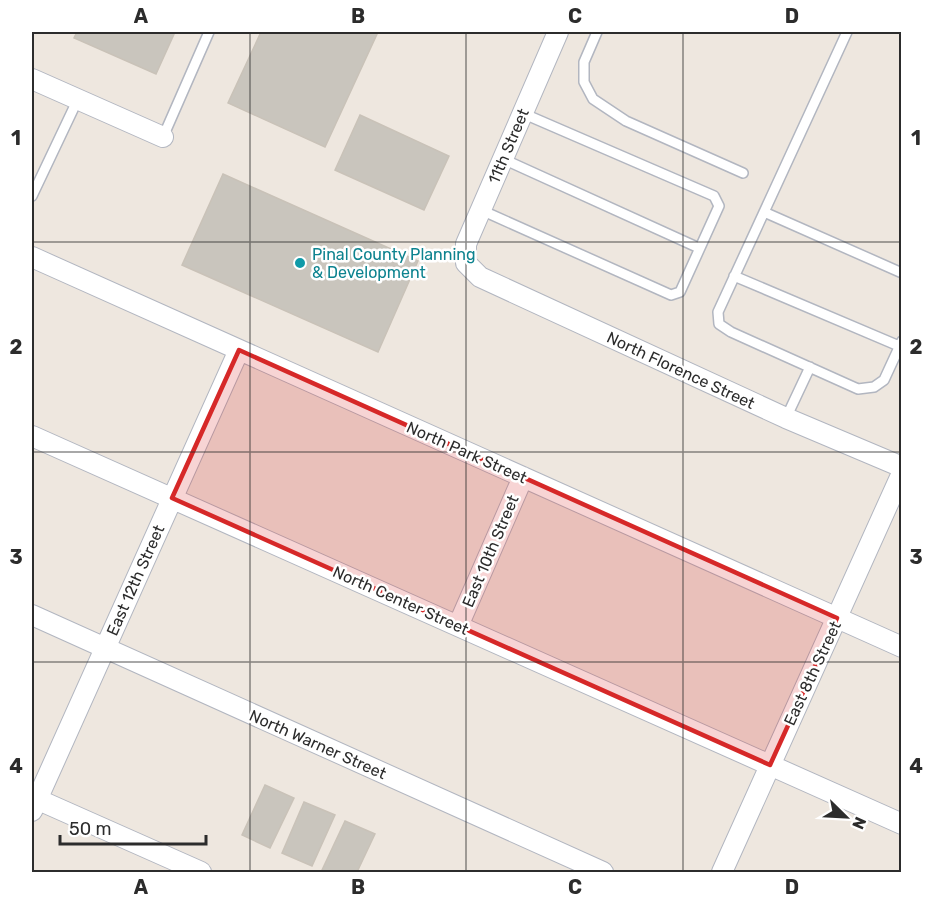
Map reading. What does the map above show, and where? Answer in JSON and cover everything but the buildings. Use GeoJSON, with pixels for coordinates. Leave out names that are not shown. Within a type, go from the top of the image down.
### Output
{"type":"FeatureCollection","features":[{"type":"Feature","properties":{"kind":"street","name":"11th Street"},"geometry":{"type":"LineString","coordinates":[[466,263],[466,244],[558,32]]}},
{"type":"Feature","properties":{"kind":"street"},"geometry":{"type":"LineString","coordinates":[[32,79],[162,137]]}},
{"type":"Feature","properties":{"kind":"street","name":"North Park Street"},"geometry":{"type":"LineString","coordinates":[[32,257],[902,647]]}},
{"type":"Feature","properties":{"kind":"street","name":"North Florence Street"},"geometry":{"type":"LineString","coordinates":[[466,263],[480,277],[786,418],[902,467]]}},
{"type":"Feature","properties":{"kind":"street","name":"East 12th Street"},"geometry":{"type":"LineString","coordinates":[[33,802],[105,648],[238,350]]}},
{"type":"Feature","properties":{"kind":"street","name":"North Center Street"},"geometry":{"type":"LineString","coordinates":[[32,436],[902,824]]}},
{"type":"Feature","properties":{"kind":"street","name":"East 8th Street"},"geometry":{"type":"LineString","coordinates":[[722,873],[902,473]]}},
{"type":"Feature","properties":{"kind":"street","name":"East 10th Street"},"geometry":{"type":"LineString","coordinates":[[458,626],[523,477]]}},
{"type":"Feature","properties":{"kind":"street","name":"North Warner Street"},"geometry":{"type":"LineString","coordinates":[[32,615],[603,873]]}},
{"type":"Feature","properties":{"kind":"street"},"geometry":{"type":"LineString","coordinates":[[33,802],[201,873]]}},
{"type":"Feature","properties":{"kind":"lane"},"geometry":{"type":"LineString","coordinates":[[162,137],[209,32]]}},
{"type":"Feature","properties":{"kind":"lane"},"geometry":{"type":"LineString","coordinates":[[597,32],[584,62],[584,82],[593,99],[626,121],[743,173]]}},
{"type":"Feature","properties":{"kind":"lane"},"geometry":{"type":"LineString","coordinates":[[734,276],[900,343],[884,380],[874,387],[858,389],[731,332],[719,324],[718,312],[734,276],[847,32]]}},
{"type":"Feature","properties":{"kind":"lane"},"geometry":{"type":"LineString","coordinates":[[32,196],[78,99]]}},
{"type":"Feature","properties":{"kind":"lane"},"geometry":{"type":"LineString","coordinates":[[480,209],[671,295],[680,292],[718,206],[714,196],[522,113]]}},
{"type":"Feature","properties":{"kind":"lane"},"geometry":{"type":"LineString","coordinates":[[503,159],[699,248]]}},
{"type":"Feature","properties":{"kind":"lane"},"geometry":{"type":"LineString","coordinates":[[764,212],[902,273]]}},
{"type":"Feature","properties":{"kind":"lane"},"geometry":{"type":"LineString","coordinates":[[786,418],[810,367]]}},
{"type":"Feature","properties":{"kind":"highlighted area"},"geometry":{"type":"Polygon","coordinates":[[[239,350],[837,618],[770,765],[172,498],[239,350]]]}},
{"type":"Feature","properties":{"kind":"place","name":"Pinal County Planning & Development"},"geometry":{"type":"Point","coordinates":[300,263]}}]}
